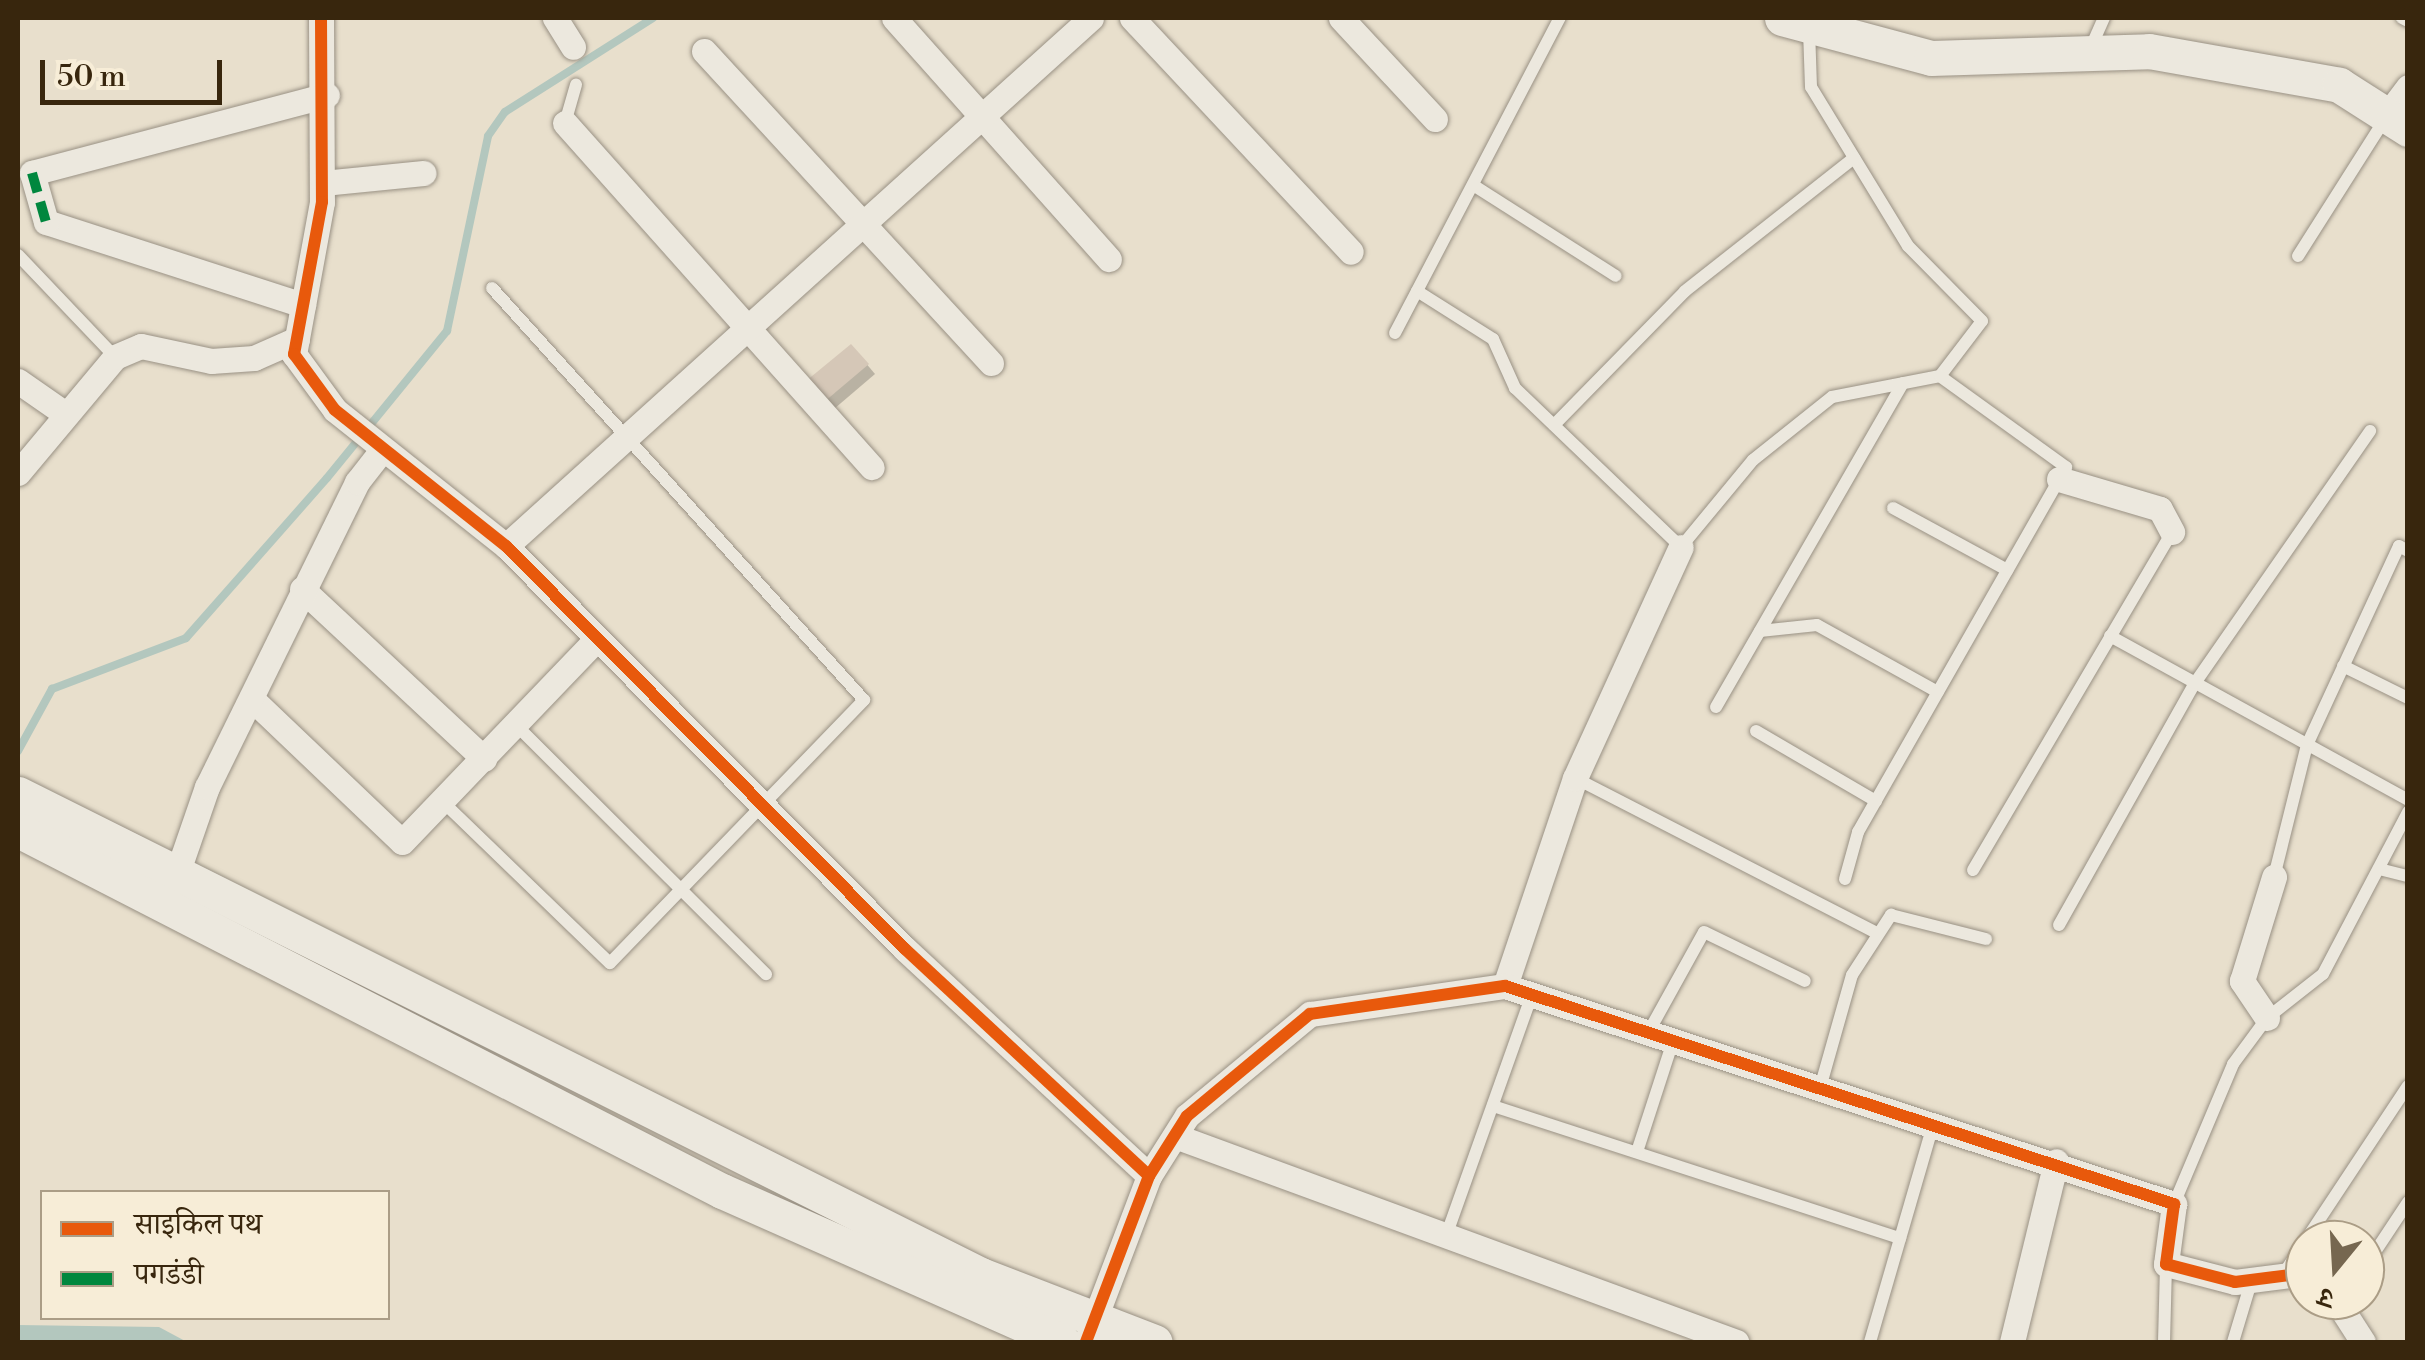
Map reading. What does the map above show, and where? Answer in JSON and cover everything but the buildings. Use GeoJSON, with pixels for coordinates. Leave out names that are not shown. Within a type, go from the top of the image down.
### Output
{"type":"FeatureCollection","features":[{"type":"Feature","properties":{"kind":"main road"},"geometry":{"type":"LineString","coordinates":[[1796,22],[1931,58],[2149,52],[2339,84],[2402,109]]}},
{"type":"Feature","properties":{"kind":"main road"},"geometry":{"type":"LineString","coordinates":[[19,806],[172,894],[722,1190],[1063,1342]]}},
{"type":"Feature","properties":{"kind":"main road"},"geometry":{"type":"LineString","coordinates":[[172,894],[1092,1330],[1154,1342]]}},
{"type":"Feature","properties":{"kind":"street"},"geometry":{"type":"LineString","coordinates":[[321,18],[327,96],[323,183],[294,354],[335,410],[506,546],[761,804],[1149,1176]]}},
{"type":"Feature","properties":{"kind":"street"},"geometry":{"type":"LineString","coordinates":[[555,18],[573,48]]}},
{"type":"Feature","properties":{"kind":"street"},"geometry":{"type":"LineString","coordinates":[[894,18],[1108,258]]}},
{"type":"Feature","properties":{"kind":"street"},"geometry":{"type":"LineString","coordinates":[[506,546],[1091,18]]}},
{"type":"Feature","properties":{"kind":"street"},"geometry":{"type":"LineString","coordinates":[[1132,18],[1352,252]]}},
{"type":"Feature","properties":{"kind":"street"},"geometry":{"type":"LineString","coordinates":[[1342,18],[1435,119]]}},
{"type":"Feature","properties":{"kind":"street"},"geometry":{"type":"LineString","coordinates":[[704,51],[990,363]]}},
{"type":"Feature","properties":{"kind":"street"},"geometry":{"type":"LineString","coordinates":[[303,305],[46,222],[32,173],[327,96]]}},
{"type":"Feature","properties":{"kind":"street"},"geometry":{"type":"LineString","coordinates":[[564,123],[872,467]]}},
{"type":"Feature","properties":{"kind":"street"},"geometry":{"type":"LineString","coordinates":[[323,183],[424,173]]}},
{"type":"Feature","properties":{"kind":"street"},"geometry":{"type":"LineString","coordinates":[[18,473],[115,357],[141,346],[211,361],[254,358],[297,339]]}},
{"type":"Feature","properties":{"kind":"street"},"geometry":{"type":"LineString","coordinates":[[18,381],[64,414]]}},
{"type":"Feature","properties":{"kind":"street"},"geometry":{"type":"LineString","coordinates":[[172,894],[186,834],[254,700],[302,589],[378,447]]}},
{"type":"Feature","properties":{"kind":"street"},"geometry":{"type":"LineString","coordinates":[[2060,478],[2160,509],[2172,532]]}},
{"type":"Feature","properties":{"kind":"street"},"geometry":{"type":"LineString","coordinates":[[1505,986],[1575,778],[1681,547]]}},
{"type":"Feature","properties":{"kind":"street"},"geometry":{"type":"LineString","coordinates":[[302,589],[484,759]]}},
{"type":"Feature","properties":{"kind":"street"},"geometry":{"type":"LineString","coordinates":[[254,700],[402,842],[597,638]]}},
{"type":"Feature","properties":{"kind":"street"},"geometry":{"type":"LineString","coordinates":[[2266,1018],[2242,982],[2274,877]]}},
{"type":"Feature","properties":{"kind":"street"},"geometry":{"type":"LineString","coordinates":[[1092,1330],[1149,1176],[1174,1136],[1310,1014],[1505,986],[2056,1161],[2174,1204],[2166,1264],[2252,1279],[2285,1274]]}},
{"type":"Feature","properties":{"kind":"street"},"geometry":{"type":"LineString","coordinates":[[1174,1136],[1736,1342]]}},
{"type":"Feature","properties":{"kind":"street"},"geometry":{"type":"LineString","coordinates":[[2012,1342],[2056,1161]]}},
{"type":"Feature","properties":{"kind":"street"},"geometry":{"type":"LineString","coordinates":[[2350,1320],[2363,1342]]}},
{"type":"Feature","properties":{"kind":"lane"},"geometry":{"type":"LineString","coordinates":[[1395,332],[1560,18]]}},
{"type":"Feature","properties":{"kind":"lane"},"geometry":{"type":"LineString","coordinates":[[2088,54],[2104,18]]}},
{"type":"Feature","properties":{"kind":"lane"},"geometry":{"type":"LineString","coordinates":[[1416,291],[1494,339],[1514,388],[1681,547],[1753,460],[1832,396],[1940,376],[1982,321],[1908,246],[1811,87],[1796,22]]}},
{"type":"Feature","properties":{"kind":"lane"},"geometry":{"type":"LineString","coordinates":[[564,123],[576,86]]}},
{"type":"Feature","properties":{"kind":"lane"},"geometry":{"type":"LineString","coordinates":[[2298,256],[2402,109]]}},
{"type":"Feature","properties":{"kind":"lane"},"geometry":{"type":"LineString","coordinates":[[1554,424],[1685,291],[1854,158]]}},
{"type":"Feature","properties":{"kind":"lane"},"geometry":{"type":"LineString","coordinates":[[1472,185],[1616,276]]}},
{"type":"Feature","properties":{"kind":"lane"},"geometry":{"type":"LineString","coordinates":[[18,254],[115,357]]}},
{"type":"Feature","properties":{"kind":"lane"},"geometry":{"type":"LineString","coordinates":[[443,802],[610,963],[864,700],[492,288]]}},
{"type":"Feature","properties":{"kind":"lane"},"geometry":{"type":"LineString","coordinates":[[1845,879],[1876,801],[2066,467],[1940,376]]}},
{"type":"Feature","properties":{"kind":"lane"},"geometry":{"type":"LineString","coordinates":[[1716,707],[1903,383]]}},
{"type":"Feature","properties":{"kind":"lane"},"geometry":{"type":"LineString","coordinates":[[2059,926],[2195,683],[2370,431]]}},
{"type":"Feature","properties":{"kind":"lane"},"geometry":{"type":"LineString","coordinates":[[1893,508],[2008,570]]}},
{"type":"Feature","properties":{"kind":"lane"},"geometry":{"type":"LineString","coordinates":[[1974,870],[2172,532]]}},
{"type":"Feature","properties":{"kind":"lane"},"geometry":{"type":"LineString","coordinates":[[2274,877],[2307,745],[2399,546],[2408,550]]}},
{"type":"Feature","properties":{"kind":"lane"},"geometry":{"type":"LineString","coordinates":[[1760,631],[1816,625],[1938,692]]}},
{"type":"Feature","properties":{"kind":"lane"},"geometry":{"type":"LineString","coordinates":[[2110,636],[2408,800]]}},
{"type":"Feature","properties":{"kind":"lane"},"geometry":{"type":"LineString","coordinates":[[2344,666],[2408,698]]}},
{"type":"Feature","properties":{"kind":"lane"},"geometry":{"type":"LineString","coordinates":[[516,725],[766,974]]}},
{"type":"Feature","properties":{"kind":"lane"},"geometry":{"type":"LineString","coordinates":[[1756,731],[1876,801]]}},
{"type":"Feature","properties":{"kind":"lane"},"geometry":{"type":"LineString","coordinates":[[1575,778],[1876,933]]}},
{"type":"Feature","properties":{"kind":"lane"},"geometry":{"type":"LineString","coordinates":[[2174,1204],[2233,1064],[2266,1018],[2323,974],[2408,812]]}},
{"type":"Feature","properties":{"kind":"lane"},"geometry":{"type":"LineString","coordinates":[[2379,868],[2408,876]]}},
{"type":"Feature","properties":{"kind":"lane"},"geometry":{"type":"LineString","coordinates":[[1820,1088],[1852,975],[1891,915],[1986,939]]}},
{"type":"Feature","properties":{"kind":"lane"},"geometry":{"type":"LineString","coordinates":[[1637,1152],[1661,1037],[1704,932],[1805,981]]}},
{"type":"Feature","properties":{"kind":"lane"},"geometry":{"type":"LineString","coordinates":[[1446,1236],[1532,995]]}},
{"type":"Feature","properties":{"kind":"lane"},"geometry":{"type":"LineString","coordinates":[[2327,1220],[2408,1086]]}},
{"type":"Feature","properties":{"kind":"lane"},"geometry":{"type":"LineString","coordinates":[[1493,1106],[1900,1238]]}},
{"type":"Feature","properties":{"kind":"lane"},"geometry":{"type":"LineString","coordinates":[[1870,1342],[1933,1125]]}},
{"type":"Feature","properties":{"kind":"lane"},"geometry":{"type":"LineString","coordinates":[[2385,1237],[2408,1202]]}},
{"type":"Feature","properties":{"kind":"lane"},"geometry":{"type":"LineString","coordinates":[[2164,1342],[2166,1264]]}},
{"type":"Feature","properties":{"kind":"lane"},"geometry":{"type":"LineString","coordinates":[[2233,1342],[2252,1279]]}},
{"type":"Feature","properties":{"kind":"shaded area"},"geometry":{"type":"Polygon","coordinates":[[[18,1325],[159,1327],[187,1342],[18,1342],[18,1325]]]}},
{"type":"Feature","properties":{"kind":"waterway"},"geometry":{"type":"LineString","coordinates":[[18,751],[52,689],[186,638],[327,478],[447,331],[488,136],[505,112],[653,18]]}},
{"type":"Feature","properties":{"kind":"marked path"},"geometry":{"type":"LineString","coordinates":[[32,173],[46,222]]}},
{"type":"Feature","properties":{"kind":"cycle path"},"geometry":{"type":"LineString","coordinates":[[321,18],[322,202],[294,354],[335,410],[506,546],[905,949],[1149,1176],[1086,1342]]}},
{"type":"Feature","properties":{"kind":"cycle path"},"geometry":{"type":"LineString","coordinates":[[1149,1176],[1187,1116],[1310,1014],[1505,986],[2174,1204],[2166,1264],[2235,1282],[2285,1276]]}}]}
